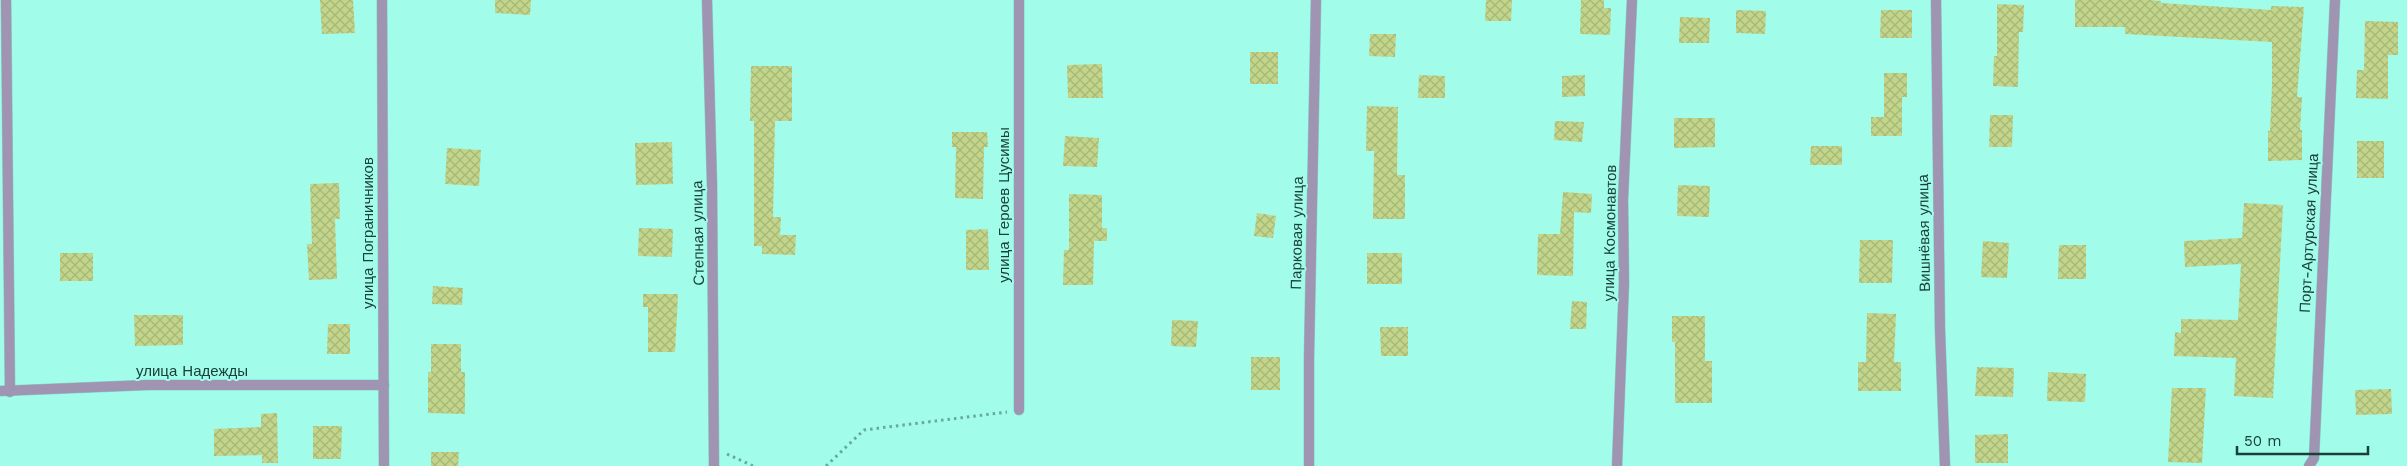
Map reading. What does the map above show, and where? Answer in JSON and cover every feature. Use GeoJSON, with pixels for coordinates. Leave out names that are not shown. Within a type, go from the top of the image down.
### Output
{"type":"FeatureCollection","features":[{"type":"Feature","properties":{"kind":"street"},"geometry":{"type":"LineString","coordinates":[[5,392],[6,0]]}},
{"type":"Feature","properties":{"kind":"street","name":"улица Пограничников"},"geometry":{"type":"LineString","coordinates":[[382,0],[384,466]]}},
{"type":"Feature","properties":{"kind":"street","name":"Степная улица"},"geometry":{"type":"LineString","coordinates":[[706,0],[712,184],[714,466]]}},
{"type":"Feature","properties":{"kind":"street","name":"улица Героев Цусимы"},"geometry":{"type":"LineString","coordinates":[[1019,0],[1019,410]]}},
{"type":"Feature","properties":{"kind":"street","name":"Парковая улица"},"geometry":{"type":"LineString","coordinates":[[1309,466],[1309,358],[1316,0]]}},
{"type":"Feature","properties":{"kind":"street","name":"улица Космонавтов"},"geometry":{"type":"LineString","coordinates":[[1617,466],[1624,283],[1623,200],[1632,0]]}},
{"type":"Feature","properties":{"kind":"street","name":"Вишнёвая улица"},"geometry":{"type":"LineString","coordinates":[[1936,0],[1940,330],[1944,466]]}},
{"type":"Feature","properties":{"kind":"street","name":"Порт-Артурская улица"},"geometry":{"type":"LineString","coordinates":[[2309,466],[2314,458],[2334,0]]}},
{"type":"Feature","properties":{"kind":"street","name":"улица Надежды"},"geometry":{"type":"LineString","coordinates":[[5,392],[147,386],[384,385]]}},
{"type":"Feature","properties":{"kind":"path"},"geometry":{"type":"LineString","coordinates":[[826,466],[864,430],[1019,410]]}},
{"type":"Feature","properties":{"kind":"path"},"geometry":{"type":"LineString","coordinates":[[715,449],[754,466]]}},
{"type":"Feature","properties":{"kind":"building"},"geometry":{"type":"Polygon","coordinates":[[[320,0],[353,0],[355,33],[322,34],[320,0]]]}},
{"type":"Feature","properties":{"kind":"building"},"geometry":{"type":"Polygon","coordinates":[[[495,0],[531,0],[530,15],[495,13],[495,0]]]}},
{"type":"Feature","properties":{"kind":"building"},"geometry":{"type":"Polygon","coordinates":[[[1486,0],[1512,0],[1511,21],[1485,21],[1486,0]]]}},
{"type":"Feature","properties":{"kind":"building"},"geometry":{"type":"Polygon","coordinates":[[[1581,0],[1604,0],[1604,8],[1611,8],[1610,35],[1580,34],[1581,0]]]}},
{"type":"Feature","properties":{"kind":"building"},"geometry":{"type":"Polygon","coordinates":[[[2075,0],[2150,0],[2161,1],[2161,3],[2271,10],[2271,6],[2304,7],[2297,97],[2302,97],[2300,130],[2302,130],[2302,160],[2268,161],[2272,42],[2125,34],[2125,27],[2075,27],[2075,0]]]}},
{"type":"Feature","properties":{"kind":"building"},"geometry":{"type":"Polygon","coordinates":[[[1997,4],[2024,5],[2023,32],[2019,32],[2018,87],[1993,86],[1994,56],[1997,56],[1997,4]]]}},
{"type":"Feature","properties":{"kind":"building"},"geometry":{"type":"Polygon","coordinates":[[[1736,10],[1766,11],[1765,34],[1736,33],[1736,10]]]}},
{"type":"Feature","properties":{"kind":"building"},"geometry":{"type":"Polygon","coordinates":[[[1881,10],[1912,10],[1912,38],[1880,38],[1881,10]]]}},
{"type":"Feature","properties":{"kind":"building"},"geometry":{"type":"Polygon","coordinates":[[[1680,17],[1710,18],[1709,43],[1679,43],[1680,17]]]}},
{"type":"Feature","properties":{"kind":"building"},"geometry":{"type":"Polygon","coordinates":[[[2365,21],[2398,22],[2398,55],[2388,55],[2388,99],[2356,98],[2357,70],[2364,70],[2365,21]]]}},
{"type":"Feature","properties":{"kind":"building"},"geometry":{"type":"Polygon","coordinates":[[[1370,34],[1396,34],[1395,57],[1369,56],[1370,34]]]}},
{"type":"Feature","properties":{"kind":"building"},"geometry":{"type":"Polygon","coordinates":[[[1250,52],[1278,52],[1278,84],[1250,84],[1250,52]]]}},
{"type":"Feature","properties":{"kind":"building"},"geometry":{"type":"Polygon","coordinates":[[[1102,64],[1103,98],[1068,98],[1067,65],[1102,64]]]}},
{"type":"Feature","properties":{"kind":"building"},"geometry":{"type":"Polygon","coordinates":[[[751,66],[792,66],[792,121],[775,121],[773,217],[781,217],[780,235],[796,235],[795,255],[762,254],[762,246],[754,246],[754,121],[750,121],[751,66]]]}},
{"type":"Feature","properties":{"kind":"building"},"geometry":{"type":"Polygon","coordinates":[[[1884,73],[1907,73],[1907,97],[1902,97],[1902,136],[1871,136],[1871,117],[1884,117],[1884,73]]]}},
{"type":"Feature","properties":{"kind":"building"},"geometry":{"type":"Polygon","coordinates":[[[1419,75],[1445,76],[1445,98],[1418,98],[1419,75]]]}},
{"type":"Feature","properties":{"kind":"building"},"geometry":{"type":"Polygon","coordinates":[[[1585,75],[1585,96],[1562,97],[1562,76],[1585,75]]]}},
{"type":"Feature","properties":{"kind":"building"},"geometry":{"type":"Polygon","coordinates":[[[1367,106],[1398,107],[1397,175],[1405,175],[1405,219],[1373,219],[1374,151],[1366,151],[1367,106]]]}},
{"type":"Feature","properties":{"kind":"building"},"geometry":{"type":"Polygon","coordinates":[[[1990,115],[2013,115],[2012,147],[1989,147],[1990,115]]]}},
{"type":"Feature","properties":{"kind":"building"},"geometry":{"type":"Polygon","coordinates":[[[1674,118],[1715,118],[1715,147],[1674,148],[1674,118]]]}},
{"type":"Feature","properties":{"kind":"building"},"geometry":{"type":"Polygon","coordinates":[[[1555,121],[1584,122],[1582,142],[1554,140],[1555,121]]]}},
{"type":"Feature","properties":{"kind":"building"},"geometry":{"type":"Polygon","coordinates":[[[952,132],[987,132],[988,147],[984,147],[983,199],[955,198],[956,147],[952,147],[952,132]]]}},
{"type":"Feature","properties":{"kind":"building"},"geometry":{"type":"Polygon","coordinates":[[[1065,136],[1099,138],[1097,167],[1063,166],[1065,136]]]}},
{"type":"Feature","properties":{"kind":"building"},"geometry":{"type":"Polygon","coordinates":[[[2357,141],[2384,141],[2384,178],[2357,178],[2357,141]]]}},
{"type":"Feature","properties":{"kind":"building"},"geometry":{"type":"Polygon","coordinates":[[[672,142],[673,184],[636,185],[635,143],[672,142]]]}},
{"type":"Feature","properties":{"kind":"building"},"geometry":{"type":"Polygon","coordinates":[[[1811,146],[1842,146],[1842,165],[1810,165],[1811,146]]]}},
{"type":"Feature","properties":{"kind":"building"},"geometry":{"type":"Polygon","coordinates":[[[447,148],[481,150],[479,186],[445,184],[447,148]]]}},
{"type":"Feature","properties":{"kind":"building"},"geometry":{"type":"Polygon","coordinates":[[[339,183],[340,219],[335,219],[337,279],[309,280],[307,244],[312,244],[310,184],[339,183]]]}},
{"type":"Feature","properties":{"kind":"building"},"geometry":{"type":"Polygon","coordinates":[[[1678,185],[1710,186],[1709,217],[1677,216],[1678,185]]]}},
{"type":"Feature","properties":{"kind":"building"},"geometry":{"type":"Polygon","coordinates":[[[1563,192],[1592,194],[1591,213],[1574,212],[1573,276],[1537,275],[1538,234],[1560,234],[1563,192]]]}},
{"type":"Feature","properties":{"kind":"building"},"geometry":{"type":"Polygon","coordinates":[[[1069,194],[1102,195],[1102,228],[1107,228],[1107,241],[1094,241],[1093,285],[1063,285],[1064,250],[1069,250],[1069,194]]]}},
{"type":"Feature","properties":{"kind":"building"},"geometry":{"type":"Polygon","coordinates":[[[2244,203],[2283,205],[2273,398],[2234,396],[2236,358],[2174,356],[2175,332],[2181,333],[2181,319],[2238,320],[2241,264],[2185,267],[2184,241],[2242,238],[2244,203]]]}},
{"type":"Feature","properties":{"kind":"building"},"geometry":{"type":"Polygon","coordinates":[[[1257,213],[1276,216],[1273,238],[1254,236],[1257,213]]]}},
{"type":"Feature","properties":{"kind":"building"},"geometry":{"type":"Polygon","coordinates":[[[639,228],[673,229],[672,257],[638,256],[639,228]]]}},
{"type":"Feature","properties":{"kind":"building"},"geometry":{"type":"Polygon","coordinates":[[[988,229],[989,270],[966,270],[966,230],[988,229]]]}},
{"type":"Feature","properties":{"kind":"building"},"geometry":{"type":"Polygon","coordinates":[[[1860,240],[1893,240],[1892,283],[1859,283],[1860,240]]]}},
{"type":"Feature","properties":{"kind":"building"},"geometry":{"type":"Polygon","coordinates":[[[1983,241],[2009,243],[2007,278],[1981,277],[1983,241]]]}},
{"type":"Feature","properties":{"kind":"building"},"geometry":{"type":"Polygon","coordinates":[[[2059,245],[2086,245],[2086,279],[2058,279],[2059,245]]]}},
{"type":"Feature","properties":{"kind":"building"},"geometry":{"type":"Polygon","coordinates":[[[60,253],[93,253],[93,281],[60,281],[60,253]]]}},
{"type":"Feature","properties":{"kind":"building"},"geometry":{"type":"Polygon","coordinates":[[[1367,253],[1402,253],[1402,284],[1367,284],[1367,253]]]}},
{"type":"Feature","properties":{"kind":"building"},"geometry":{"type":"Polygon","coordinates":[[[433,286],[463,288],[462,305],[432,304],[433,286]]]}},
{"type":"Feature","properties":{"kind":"building"},"geometry":{"type":"Polygon","coordinates":[[[643,294],[678,294],[675,352],[648,352],[648,307],[643,307],[643,294]]]}},
{"type":"Feature","properties":{"kind":"building"},"geometry":{"type":"Polygon","coordinates":[[[1572,301],[1587,302],[1586,329],[1570,329],[1572,301]]]}},
{"type":"Feature","properties":{"kind":"building"},"geometry":{"type":"Polygon","coordinates":[[[1867,313],[1896,314],[1894,362],[1901,362],[1901,391],[1858,391],[1858,362],[1866,362],[1867,313]]]}},
{"type":"Feature","properties":{"kind":"building"},"geometry":{"type":"Polygon","coordinates":[[[134,315],[183,315],[183,345],[135,346],[134,315]]]}},
{"type":"Feature","properties":{"kind":"building"},"geometry":{"type":"Polygon","coordinates":[[[1672,316],[1705,316],[1705,361],[1712,361],[1712,403],[1675,403],[1675,342],[1672,342],[1672,316]]]}},
{"type":"Feature","properties":{"kind":"building"},"geometry":{"type":"Polygon","coordinates":[[[1172,320],[1198,321],[1196,347],[1171,346],[1172,320]]]}},
{"type":"Feature","properties":{"kind":"building"},"geometry":{"type":"Polygon","coordinates":[[[328,324],[350,324],[350,354],[327,354],[328,324]]]}},
{"type":"Feature","properties":{"kind":"building"},"geometry":{"type":"Polygon","coordinates":[[[1380,327],[1408,327],[1408,356],[1381,356],[1380,327]]]}},
{"type":"Feature","properties":{"kind":"building"},"geometry":{"type":"Polygon","coordinates":[[[431,344],[461,344],[461,372],[465,372],[465,414],[428,413],[428,372],[431,372],[431,344]]]}},
{"type":"Feature","properties":{"kind":"building"},"geometry":{"type":"Polygon","coordinates":[[[1251,357],[1280,357],[1280,390],[1251,390],[1251,357]]]}},
{"type":"Feature","properties":{"kind":"building"},"geometry":{"type":"Polygon","coordinates":[[[1977,367],[2014,368],[2013,397],[1975,396],[1977,367]]]}},
{"type":"Feature","properties":{"kind":"building"},"geometry":{"type":"Polygon","coordinates":[[[2048,372],[2086,374],[2085,402],[2047,401],[2048,372]]]}},
{"type":"Feature","properties":{"kind":"building"},"geometry":{"type":"Polygon","coordinates":[[[2172,388],[2206,388],[2202,463],[2168,462],[2172,388]]]}},
{"type":"Feature","properties":{"kind":"building"},"geometry":{"type":"Polygon","coordinates":[[[2391,389],[2392,414],[2356,415],[2355,390],[2391,389]]]}},
{"type":"Feature","properties":{"kind":"building"},"geometry":{"type":"Polygon","coordinates":[[[277,413],[278,463],[262,463],[262,455],[214,456],[214,429],[261,427],[261,414],[277,413]]]}},
{"type":"Feature","properties":{"kind":"building"},"geometry":{"type":"Polygon","coordinates":[[[313,426],[342,426],[341,459],[313,459],[313,426]]]}},
{"type":"Feature","properties":{"kind":"building"},"geometry":{"type":"Polygon","coordinates":[[[2008,434],[2008,463],[1975,463],[1975,435],[2008,434]]]}},
{"type":"Feature","properties":{"kind":"building"},"geometry":{"type":"Polygon","coordinates":[[[431,452],[459,452],[458,466],[431,466],[431,452]]]}}]}
